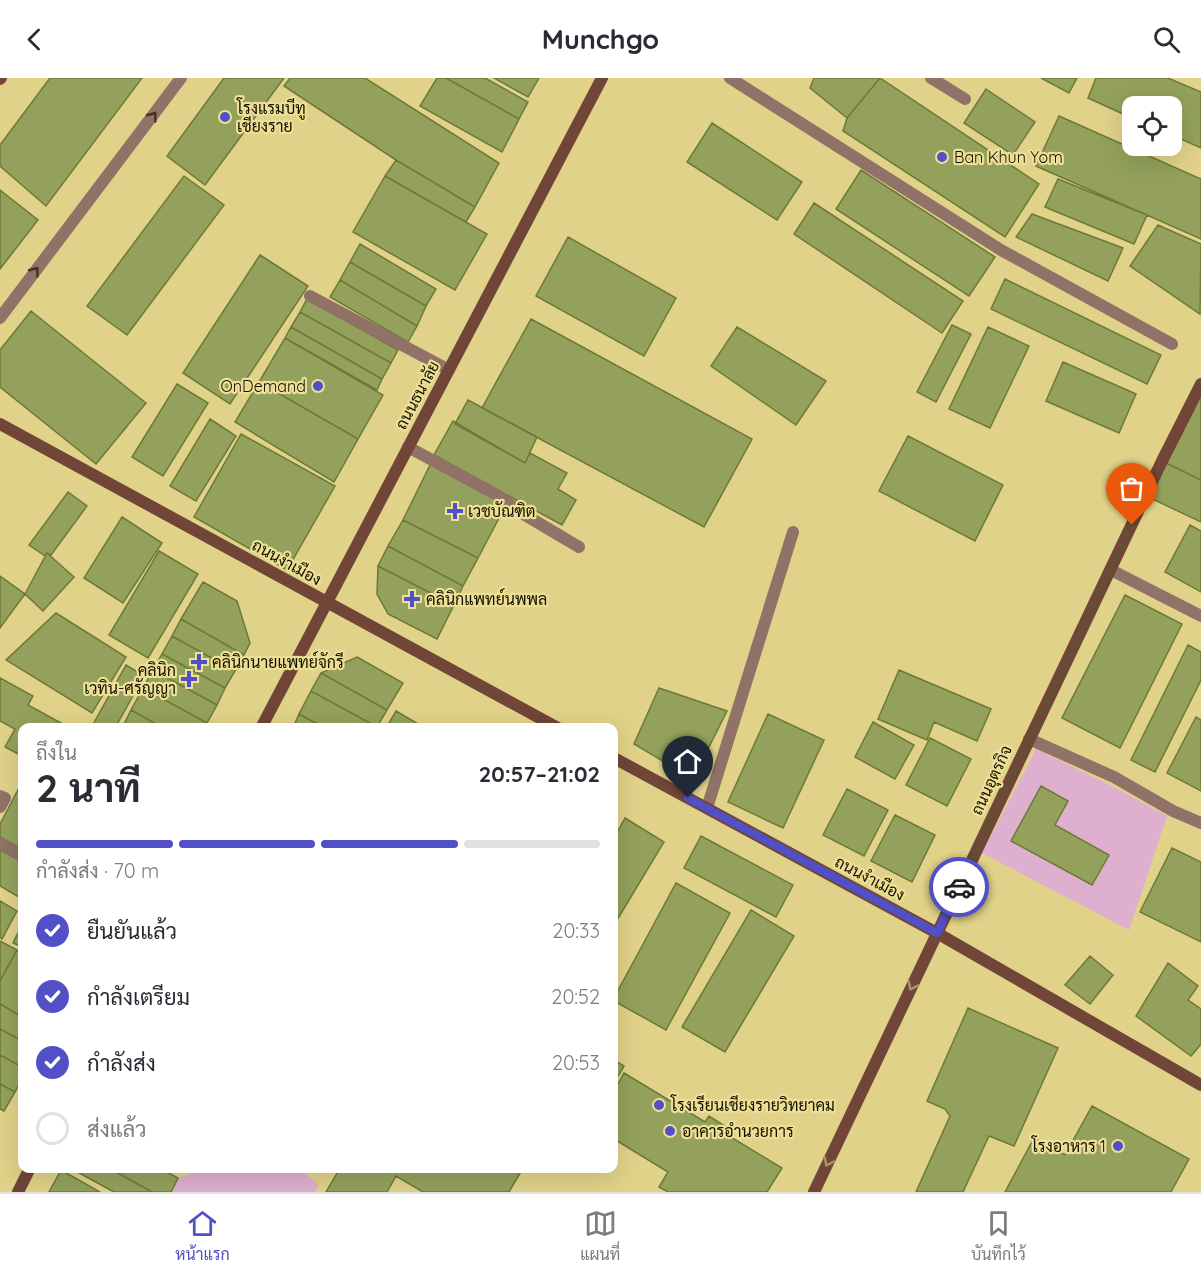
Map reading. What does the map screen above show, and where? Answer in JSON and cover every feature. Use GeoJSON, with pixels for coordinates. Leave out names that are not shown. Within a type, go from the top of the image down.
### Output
{"type":"FeatureCollection","features":[{"type":"Feature","properties":{"kind":"street"},"geometry":{"type":"LineString","coordinates":[[0,318],[182,78]]}},
{"type":"Feature","properties":{"kind":"street","name":"ถนนธนาลัย"},"geometry":{"type":"LineString","coordinates":[[264,723],[602,78]]}},
{"type":"Feature","properties":{"kind":"street"},"geometry":{"type":"LineString","coordinates":[[730,78],[1002,250],[1172,344]]}},
{"type":"Feature","properties":{"kind":"street"},"geometry":{"type":"LineString","coordinates":[[931,78],[965,99]]}},
{"type":"Feature","properties":{"kind":"street"},"geometry":{"type":"LineString","coordinates":[[310,296],[448,370]]}},
{"type":"Feature","properties":{"kind":"street","name":"ถนนอุตรกิจ"},"geometry":{"type":"LineString","coordinates":[[814,1192],[1201,384]]}},
{"type":"Feature","properties":{"kind":"street","name":"ถนนงำเมือง"},"geometry":{"type":"LineString","coordinates":[[0,424],[549,723]]}},
{"type":"Feature","properties":{"kind":"street"},"geometry":{"type":"LineString","coordinates":[[408,447],[497,495],[579,548]]}},
{"type":"Feature","properties":{"kind":"street"},"geometry":{"type":"LineString","coordinates":[[707,808],[793,532]]}},
{"type":"Feature","properties":{"kind":"street"},"geometry":{"type":"LineString","coordinates":[[1111,570],[1201,616]]}},
{"type":"Feature","properties":{"kind":"street"},"geometry":{"type":"LineString","coordinates":[[1029,739],[1114,777],[1173,811],[1201,823]]}},
{"type":"Feature","properties":{"kind":"street","name":"ถนนงำเมือง"},"geometry":{"type":"LineString","coordinates":[[618,760],[937,933],[1201,1085]]}},
{"type":"Feature","properties":{"kind":"street"},"geometry":{"type":"LineString","coordinates":[[0,795],[5,798],[0,807]]}},
{"type":"Feature","properties":{"kind":"street"},"geometry":{"type":"LineString","coordinates":[[0,843],[18,854]]}},
{"type":"Feature","properties":{"kind":"street"},"geometry":{"type":"LineString","coordinates":[[18,1192],[28,1173]]}},
{"type":"Feature","properties":{"kind":"shaded area"},"geometry":{"type":"Polygon","coordinates":[[[1036,749],[1167,816],[1129,930],[982,853],[1036,749]]]}},
{"type":"Feature","properties":{"kind":"shaded area"},"geometry":{"type":"Polygon","coordinates":[[[194,1173],[304,1173],[319,1185],[315,1192],[171,1192],[178,1178],[194,1173]]]}},
{"type":"Feature","properties":{"kind":"building"},"geometry":{"type":"Polygon","coordinates":[[[50,78],[142,78],[46,206],[0,166],[0,145],[50,78]]]}},
{"type":"Feature","properties":{"kind":"building","name":"โรงแรมบีทู เชียงราย"},"geometry":{"type":"Polygon","coordinates":[[[224,78],[284,78],[205,185],[167,156],[224,78]]]}},
{"type":"Feature","properties":{"kind":"building"},"geometry":{"type":"Polygon","coordinates":[[[290,78],[365,78],[499,163],[475,207],[396,160],[284,86],[290,78]]]}},
{"type":"Feature","properties":{"kind":"building"},"geometry":{"type":"Polygon","coordinates":[[[437,78],[446,78],[519,119],[502,152],[420,106],[437,78]]]}},
{"type":"Feature","properties":{"kind":"building"},"geometry":{"type":"Polygon","coordinates":[[[446,78],[485,78],[528,102],[519,119],[446,78]]]}},
{"type":"Feature","properties":{"kind":"building"},"geometry":{"type":"Polygon","coordinates":[[[494,78],[539,78],[528,97],[494,78]]]}},
{"type":"Feature","properties":{"kind":"building"},"geometry":{"type":"Polygon","coordinates":[[[814,78],[880,78],[847,118],[810,88],[814,78]]]}},
{"type":"Feature","properties":{"kind":"building","name":"Ban Khun Yom"},"geometry":{"type":"Polygon","coordinates":[[[880,78],[1039,184],[1005,237],[843,131],[847,118],[880,78]]]}},
{"type":"Feature","properties":{"kind":"building"},"geometry":{"type":"Polygon","coordinates":[[[1041,78],[1077,78],[1069,93],[1041,78]]]}},
{"type":"Feature","properties":{"kind":"building"},"geometry":{"type":"Polygon","coordinates":[[[1096,78],[1168,78],[1201,92],[1201,148],[1182,139],[1182,96],[1122,96],[1122,113],[1088,98],[1096,78]]]}},
{"type":"Feature","properties":{"kind":"building"},"geometry":{"type":"Polygon","coordinates":[[[986,89],[1035,122],[1013,155],[964,123],[986,89]]]}},
{"type":"Feature","properties":{"kind":"building"},"geometry":{"type":"Polygon","coordinates":[[[1059,116],[1122,144],[1122,156],[1149,156],[1201,179],[1201,239],[1036,166],[1059,116]]]}},
{"type":"Feature","properties":{"kind":"building"},"geometry":{"type":"Polygon","coordinates":[[[712,123],[802,182],[777,220],[687,162],[712,123]]]}},
{"type":"Feature","properties":{"kind":"building"},"geometry":{"type":"Polygon","coordinates":[[[396,160],[475,207],[466,222],[385,176],[396,160]]]}},
{"type":"Feature","properties":{"kind":"building"},"geometry":{"type":"Polygon","coordinates":[[[861,170],[995,257],[969,296],[836,209],[861,170]]]}},
{"type":"Feature","properties":{"kind":"building"},"geometry":{"type":"Polygon","coordinates":[[[184,176],[224,205],[127,335],[87,306],[184,176]]]}},
{"type":"Feature","properties":{"kind":"building"},"geometry":{"type":"Polygon","coordinates":[[[385,176],[487,234],[455,290],[353,232],[385,176]]]}},
{"type":"Feature","properties":{"kind":"building"},"geometry":{"type":"Polygon","coordinates":[[[1058,179],[1147,215],[1134,244],[1045,207],[1058,179]]]}},
{"type":"Feature","properties":{"kind":"building"},"geometry":{"type":"Polygon","coordinates":[[[0,190],[38,220],[0,269],[0,190]]]}},
{"type":"Feature","properties":{"kind":"building"},"geometry":{"type":"Polygon","coordinates":[[[814,203],[963,301],[942,333],[794,234],[814,203]]]}},
{"type":"Feature","properties":{"kind":"building"},"geometry":{"type":"Polygon","coordinates":[[[1032,214],[1123,248],[1108,281],[1016,237],[1032,214]]]}},
{"type":"Feature","properties":{"kind":"building"},"geometry":{"type":"Polygon","coordinates":[[[1158,225],[1201,244],[1200,314],[1130,266],[1158,225]]]}},
{"type":"Feature","properties":{"kind":"building"},"geometry":{"type":"Polygon","coordinates":[[[568,237],[676,298],[644,356],[536,296],[568,237]]]}},
{"type":"Feature","properties":{"kind":"building"},"geometry":{"type":"Polygon","coordinates":[[[360,244],[436,289],[426,306],[350,262],[360,244]]]}},
{"type":"Feature","properties":{"kind":"building"},"geometry":{"type":"Polygon","coordinates":[[[260,255],[308,286],[230,404],[183,373],[260,255]]]}},
{"type":"Feature","properties":{"kind":"building"},"geometry":{"type":"Polygon","coordinates":[[[350,262],[426,306],[417,326],[340,280],[350,262]]]}},
{"type":"Feature","properties":{"kind":"building"},"geometry":{"type":"Polygon","coordinates":[[[1005,279],[1161,355],[1147,384],[991,309],[1005,279]]]}},
{"type":"Feature","properties":{"kind":"building"},"geometry":{"type":"Polygon","coordinates":[[[340,280],[417,326],[408,342],[330,297],[340,280]]]}},
{"type":"Feature","properties":{"kind":"building"},"geometry":{"type":"Polygon","coordinates":[[[307,299],[398,350],[391,363],[300,312],[307,299]]]}},
{"type":"Feature","properties":{"kind":"building"},"geometry":{"type":"Polygon","coordinates":[[[31,311],[146,403],[96,464],[0,387],[0,350],[31,311]]]}},
{"type":"Feature","properties":{"kind":"building"},"geometry":{"type":"Polygon","coordinates":[[[300,312],[391,363],[382,379],[291,327],[300,312]]]}},
{"type":"Feature","properties":{"kind":"building"},"geometry":{"type":"Polygon","coordinates":[[[531,319],[752,439],[704,527],[482,408],[531,319]]]}},
{"type":"Feature","properties":{"kind":"building"},"geometry":{"type":"Polygon","coordinates":[[[952,325],[971,334],[936,402],[917,392],[952,325]]]}},
{"type":"Feature","properties":{"kind":"building"},"geometry":{"type":"Polygon","coordinates":[[[291,327],[382,379],[377,390],[285,338],[291,327]]]}},
{"type":"Feature","properties":{"kind":"building"},"geometry":{"type":"Polygon","coordinates":[[[737,327],[826,381],[796,425],[711,366],[737,327]]]}},
{"type":"Feature","properties":{"kind":"building"},"geometry":{"type":"Polygon","coordinates":[[[988,327],[1029,346],[990,428],[949,409],[988,327]]]}},
{"type":"Feature","properties":{"kind":"building","name":"OnDemand"},"geometry":{"type":"Polygon","coordinates":[[[285,338],[383,395],[358,439],[259,382],[285,338]]]}},
{"type":"Feature","properties":{"kind":"building"},"geometry":{"type":"Polygon","coordinates":[[[1063,362],[1136,394],[1119,433],[1046,401],[1063,362]]]}},
{"type":"Feature","properties":{"kind":"building"},"geometry":{"type":"Polygon","coordinates":[[[259,382],[358,439],[334,482],[235,422],[259,382]]]}},
{"type":"Feature","properties":{"kind":"building"},"geometry":{"type":"Polygon","coordinates":[[[177,384],[208,403],[163,476],[132,457],[177,384]]]}},
{"type":"Feature","properties":{"kind":"building"},"geometry":{"type":"Polygon","coordinates":[[[1201,384],[1201,480],[1162,461],[1201,384]]]}},
{"type":"Feature","properties":{"kind":"building"},"geometry":{"type":"Polygon","coordinates":[[[468,400],[537,437],[525,463],[455,424],[468,400]]]}},
{"type":"Feature","properties":{"kind":"building"},"geometry":{"type":"Polygon","coordinates":[[[210,419],[236,436],[196,501],[170,486],[210,419]]]}},
{"type":"Feature","properties":{"kind":"building"},"geometry":{"type":"Polygon","coordinates":[[[453,421],[525,463],[530,453],[567,473],[558,489],[576,500],[562,525],[434,455],[453,421]]]}},
{"type":"Feature","properties":{"kind":"building"},"geometry":{"type":"Polygon","coordinates":[[[241,434],[335,486],[287,570],[194,517],[241,434]]]}},
{"type":"Feature","properties":{"kind":"building"},"geometry":{"type":"Polygon","coordinates":[[[908,436],[1003,485],[975,541],[879,491],[908,436]]]}},
{"type":"Feature","properties":{"kind":"building"},"geometry":{"type":"Polygon","coordinates":[[[1162,461],[1201,480],[1201,522],[1146,496],[1162,461]]]}},
{"type":"Feature","properties":{"kind":"building","name":"เวชบัณฑิต"},"geometry":{"type":"Polygon","coordinates":[[[431,463],[507,503],[478,558],[403,520],[431,463]]]}},
{"type":"Feature","properties":{"kind":"building"},"geometry":{"type":"Polygon","coordinates":[[[68,492],[87,506],[51,555],[47,553],[45,556],[29,545],[68,492]]]}},
{"type":"Feature","properties":{"kind":"building"},"geometry":{"type":"Polygon","coordinates":[[[122,517],[162,543],[123,603],[84,578],[122,517]]]}},
{"type":"Feature","properties":{"kind":"building"},"geometry":{"type":"Polygon","coordinates":[[[403,520],[478,558],[463,586],[388,546],[403,520]]]}},
{"type":"Feature","properties":{"kind":"building"},"geometry":{"type":"Polygon","coordinates":[[[1190,525],[1201,531],[1201,592],[1165,572],[1190,525]]]}},
{"type":"Feature","properties":{"kind":"building"},"geometry":{"type":"Polygon","coordinates":[[[388,546],[463,586],[454,605],[378,566],[388,546]]]}},
{"type":"Feature","properties":{"kind":"building"},"geometry":{"type":"Polygon","coordinates":[[[159,551],[198,574],[148,658],[109,635],[159,551]]]}},
{"type":"Feature","properties":{"kind":"building"},"geometry":{"type":"Polygon","coordinates":[[[47,553],[74,577],[43,611],[25,594],[47,553]]]}},
{"type":"Feature","properties":{"kind":"building","name":"คลินิกแพทย์นพพล"},"geometry":{"type":"Polygon","coordinates":[[[378,566],[454,605],[437,639],[388,614],[377,594],[378,566]]]}},
{"type":"Feature","properties":{"kind":"building"},"geometry":{"type":"Polygon","coordinates":[[[0,576],[25,594],[0,628],[0,576]]]}},
{"type":"Feature","properties":{"kind":"building"},"geometry":{"type":"Polygon","coordinates":[[[203,582],[237,601],[250,643],[244,655],[181,619],[203,582]]]}},
{"type":"Feature","properties":{"kind":"building"},"geometry":{"type":"Polygon","coordinates":[[[1125,595],[1182,624],[1120,748],[1062,718],[1125,595]]]}},
{"type":"Feature","properties":{"kind":"building"},"geometry":{"type":"Polygon","coordinates":[[[56,613],[126,657],[92,713],[6,660],[56,613]]]}},
{"type":"Feature","properties":{"kind":"building"},"geometry":{"type":"Polygon","coordinates":[[[181,619],[244,655],[235,671],[172,636],[181,619]]]}},
{"type":"Feature","properties":{"kind":"building","name":"คลินิกนายแพทย์จักรี"},"geometry":{"type":"Polygon","coordinates":[[[172,636],[235,671],[225,688],[162,654],[172,636]]]}},
{"type":"Feature","properties":{"kind":"building"},"geometry":{"type":"Polygon","coordinates":[[[1188,645],[1201,652],[1201,680],[1155,772],[1131,760],[1188,645]]]}},
{"type":"Feature","properties":{"kind":"building","name":"คลินิก เวทิน-ศรัญญา"},"geometry":{"type":"Polygon","coordinates":[[[162,654],[225,688],[217,705],[153,670],[162,654]]]}},
{"type":"Feature","properties":{"kind":"building"},"geometry":{"type":"Polygon","coordinates":[[[357,657],[403,683],[387,710],[321,673],[357,657]]]}},
{"type":"Feature","properties":{"kind":"building"},"geometry":{"type":"Polygon","coordinates":[[[126,665],[144,676],[118,723],[94,723],[126,665]]]}},
{"type":"Feature","properties":{"kind":"building"},"geometry":{"type":"Polygon","coordinates":[[[153,670],[217,705],[207,723],[143,688],[153,670]]]}},
{"type":"Feature","properties":{"kind":"building"},"geometry":{"type":"Polygon","coordinates":[[[899,670],[991,709],[977,741],[934,722],[927,740],[878,719],[899,670]]]}},
{"type":"Feature","properties":{"kind":"building"},"geometry":{"type":"Polygon","coordinates":[[[321,673],[387,710],[379,723],[370,723],[311,691],[321,673]]]}},
{"type":"Feature","properties":{"kind":"building"},"geometry":{"type":"Polygon","coordinates":[[[0,678],[33,696],[28,705],[61,723],[18,723],[18,754],[5,747],[15,729],[0,721],[0,678]]]}},
{"type":"Feature","properties":{"kind":"building"},"geometry":{"type":"Polygon","coordinates":[[[143,688],[207,723],[154,723],[131,710],[143,688]]]}},
{"type":"Feature","properties":{"kind":"building"},"geometry":{"type":"Polygon","coordinates":[[[659,688],[727,711],[693,779],[634,744],[659,688]]]}},
{"type":"Feature","properties":{"kind":"building"},"geometry":{"type":"Polygon","coordinates":[[[311,691],[370,723],[316,723],[299,714],[311,691]]]}},
{"type":"Feature","properties":{"kind":"building"},"geometry":{"type":"Polygon","coordinates":[[[131,710],[154,723],[124,723],[131,710]]]}},
{"type":"Feature","properties":{"kind":"building"},"geometry":{"type":"Polygon","coordinates":[[[396,711],[416,723],[389,723],[396,711]]]}},
{"type":"Feature","properties":{"kind":"building"},"geometry":{"type":"Polygon","coordinates":[[[299,714],[316,723],[295,723],[299,714]]]}},
{"type":"Feature","properties":{"kind":"building"},"geometry":{"type":"Polygon","coordinates":[[[768,714],[824,740],[783,828],[728,802],[768,714]]]}},
{"type":"Feature","properties":{"kind":"building"},"geometry":{"type":"Polygon","coordinates":[[[1196,717],[1201,720],[1201,791],[1167,773],[1196,717]]]}},
{"type":"Feature","properties":{"kind":"building"},"geometry":{"type":"Polygon","coordinates":[[[873,722],[914,745],[895,779],[855,757],[873,722]]]}},
{"type":"Feature","properties":{"kind":"building"},"geometry":{"type":"Polygon","coordinates":[[[930,738],[971,759],[947,806],[906,785],[930,738]]]}},
{"type":"Feature","properties":{"kind":"building"},"geometry":{"type":"Polygon","coordinates":[[[1041,786],[1068,801],[1055,825],[1109,855],[1092,885],[1011,841],[1041,786]]]}},
{"type":"Feature","properties":{"kind":"building"},"geometry":{"type":"Polygon","coordinates":[[[847,789],[888,810],[864,856],[823,835],[847,789]]]}},
{"type":"Feature","properties":{"kind":"building"},"geometry":{"type":"Polygon","coordinates":[[[18,790],[18,847],[0,837],[0,824],[18,790]]]}},
{"type":"Feature","properties":{"kind":"building"},"geometry":{"type":"Polygon","coordinates":[[[895,815],[935,835],[912,882],[871,861],[895,815]]]}},
{"type":"Feature","properties":{"kind":"building"},"geometry":{"type":"Polygon","coordinates":[[[625,818],[664,842],[618,918],[618,831],[625,818]]]}},
{"type":"Feature","properties":{"kind":"building"},"geometry":{"type":"Polygon","coordinates":[[[701,836],[793,885],[776,917],[684,868],[701,836]]]}},
{"type":"Feature","properties":{"kind":"building"},"geometry":{"type":"Polygon","coordinates":[[[1172,848],[1201,862],[1201,942],[1140,912],[1172,848]]]}},
{"type":"Feature","properties":{"kind":"building"},"geometry":{"type":"Polygon","coordinates":[[[0,850],[18,860],[18,897],[0,886],[0,850]]]}},
{"type":"Feature","properties":{"kind":"building"},"geometry":{"type":"Polygon","coordinates":[[[676,883],[730,913],[666,1030],[618,1003],[618,991],[676,883]]]}},
{"type":"Feature","properties":{"kind":"building"},"geometry":{"type":"Polygon","coordinates":[[[0,901],[17,911],[2,939],[0,937],[0,901]]]}},
{"type":"Feature","properties":{"kind":"building"},"geometry":{"type":"Polygon","coordinates":[[[751,910],[794,936],[725,1052],[682,1027],[751,910]]]}},
{"type":"Feature","properties":{"kind":"building"},"geometry":{"type":"Polygon","coordinates":[[[18,933],[18,945],[13,943],[18,933]]]}},
{"type":"Feature","properties":{"kind":"building"},"geometry":{"type":"Polygon","coordinates":[[[0,941],[17,950],[0,981],[0,941]]]}},
{"type":"Feature","properties":{"kind":"building"},"geometry":{"type":"Polygon","coordinates":[[[17,950],[18,1015],[0,1004],[0,981],[17,950]]]}},
{"type":"Feature","properties":{"kind":"building"},"geometry":{"type":"Polygon","coordinates":[[[1090,956],[1113,975],[1090,1004],[1065,985],[1090,956]]]}},
{"type":"Feature","properties":{"kind":"building"},"geometry":{"type":"Polygon","coordinates":[[[1168,963],[1198,986],[1188,1000],[1201,1009],[1201,1044],[1191,1056],[1136,1016],[1168,963]]]}},
{"type":"Feature","properties":{"kind":"building"},"geometry":{"type":"Polygon","coordinates":[[[0,1004],[18,1015],[18,1039],[0,1029],[0,1004]]]}},
{"type":"Feature","properties":{"kind":"building"},"geometry":{"type":"Polygon","coordinates":[[[968,1008],[1058,1048],[1014,1146],[989,1136],[963,1192],[916,1192],[950,1116],[945,1109],[927,1101],[968,1008]]]}},
{"type":"Feature","properties":{"kind":"building"},"geometry":{"type":"Polygon","coordinates":[[[0,1029],[18,1039],[18,1065],[0,1055],[0,1029]]]}},
{"type":"Feature","properties":{"kind":"building"},"geometry":{"type":"Polygon","coordinates":[[[0,1055],[18,1065],[18,1086],[15,1092],[0,1084],[0,1055]]]}},
{"type":"Feature","properties":{"kind":"building"},"geometry":{"type":"Polygon","coordinates":[[[618,1062],[624,1066],[618,1076],[618,1062]]]}},
{"type":"Feature","properties":{"kind":"building","name":"อาคารอำนวยการ"},"geometry":{"type":"Polygon","coordinates":[[[624,1073],[705,1122],[709,1116],[728,1128],[724,1133],[782,1168],[767,1192],[668,1192],[659,1187],[668,1172],[618,1141],[618,1084],[624,1073]]]}},
{"type":"Feature","properties":{"kind":"building"},"geometry":{"type":"Polygon","coordinates":[[[0,1084],[15,1092],[4,1111],[0,1109],[0,1084]]]}},
{"type":"Feature","properties":{"kind":"building","name":"โรงอาหาร 1"},"geometry":{"type":"Polygon","coordinates":[[[1092,1106],[1189,1159],[1171,1192],[1005,1192],[1034,1138],[1065,1155],[1092,1106]]]}},
{"type":"Feature","properties":{"kind":"building"},"geometry":{"type":"Polygon","coordinates":[[[59,1173],[66,1173],[100,1192],[49,1192],[59,1173]]]}},
{"type":"Feature","properties":{"kind":"building"},"geometry":{"type":"Polygon","coordinates":[[[79,1173],[118,1173],[152,1192],[114,1192],[79,1173]]]}},
{"type":"Feature","properties":{"kind":"building"},"geometry":{"type":"Polygon","coordinates":[[[118,1173],[169,1173],[178,1178],[171,1192],[152,1192],[118,1173]]]}},
{"type":"Feature","properties":{"kind":"building"},"geometry":{"type":"Polygon","coordinates":[[[337,1173],[520,1173],[509,1192],[423,1192],[396,1176],[387,1192],[326,1192],[337,1173]]]}},
{"type":"Feature","properties":{"kind":"way so far"},"geometry":{"type":"LineString","coordinates":[[959,887],[1132,525]]}},
{"type":"Feature","properties":{"kind":"place","name":"โรงแรมบีทู เชียงราย"},"geometry":{"type":"Point","coordinates":[225,117]}},
{"type":"Feature","properties":{"kind":"place","name":"Ban Khun Yom"},"geometry":{"type":"Point","coordinates":[942,157]}},
{"type":"Feature","properties":{"kind":"place","name":"OnDemand"},"geometry":{"type":"Point","coordinates":[318,386]}},
{"type":"Feature","properties":{"kind":"place","name":"เวชบัณฑิต"},"geometry":{"type":"Point","coordinates":[455,511]}},
{"type":"Feature","properties":{"kind":"place","name":"คลินิกแพทย์นพพล"},"geometry":{"type":"Point","coordinates":[412,599]}},
{"type":"Feature","properties":{"kind":"place","name":"คลินิกนายแพทย์จักรี"},"geometry":{"type":"Point","coordinates":[199,662]}},
{"type":"Feature","properties":{"kind":"place","name":"คลินิก เวทิน-ศรัญญา"},"geometry":{"type":"Point","coordinates":[189,679]}},
{"type":"Feature","properties":{"kind":"place","name":"โรงเรียนเชียงรายวิทยาคม"},"geometry":{"type":"Point","coordinates":[659,1105]}},
{"type":"Feature","properties":{"kind":"place","name":"อาคารอำนวยการ"},"geometry":{"type":"Point","coordinates":[670,1131]}},
{"type":"Feature","properties":{"kind":"place","name":"โรงอาหาร 1"},"geometry":{"type":"Point","coordinates":[1118,1146]}},
{"type":"Feature","properties":{"kind":"route"},"geometry":{"type":"LineString","coordinates":[[688,798],[937,933],[959,887]]}}]}
